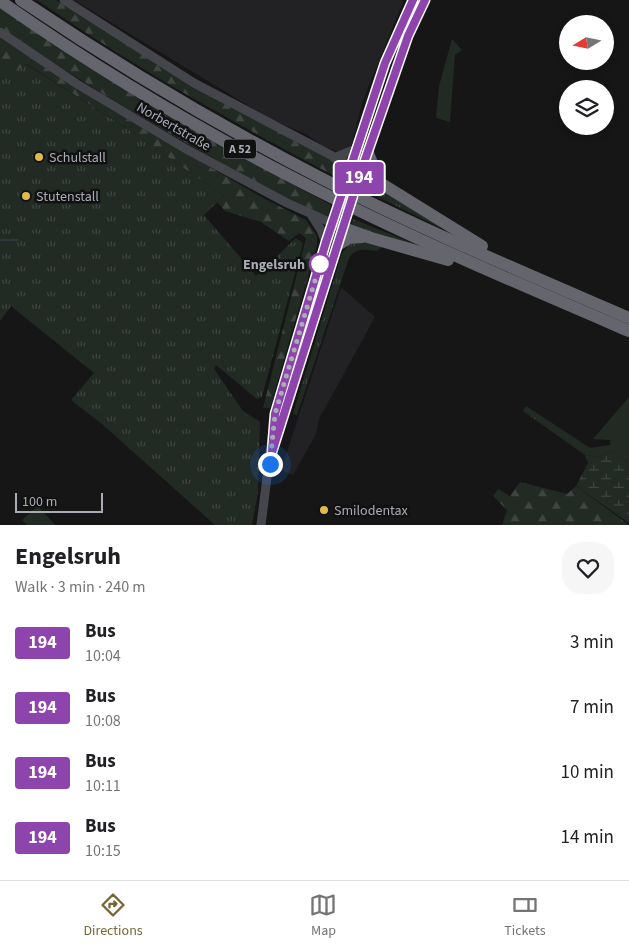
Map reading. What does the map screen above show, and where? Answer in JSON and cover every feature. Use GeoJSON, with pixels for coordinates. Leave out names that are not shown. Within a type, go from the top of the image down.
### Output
{"type":"FeatureCollection","features":[{"type":"Feature","properties":{"kind":"highway","name":"A 52"},"geometry":{"type":"LineString","coordinates":[[21,0],[136,75],[248,140],[397,215],[629,318]]}},
{"type":"Feature","properties":{"kind":"highway","name":"A 52"},"geometry":{"type":"LineString","coordinates":[[0,1],[162,105],[242,150],[373,218],[629,331]]}},
{"type":"Feature","properties":{"kind":"highway"},"geometry":{"type":"LineString","coordinates":[[362,151],[379,181]]}},
{"type":"Feature","properties":{"kind":"highway"},"geometry":{"type":"LineString","coordinates":[[354,173],[379,181],[527,273]]}},
{"type":"Feature","properties":{"kind":"highway"},"geometry":{"type":"LineString","coordinates":[[339,222],[371,238],[494,273]]}},
{"type":"Feature","properties":{"kind":"highway"},"geometry":{"type":"LineString","coordinates":[[339,244],[354,237],[371,238]]}},
{"type":"Feature","properties":{"kind":"main road"},"geometry":{"type":"LineString","coordinates":[[64,0],[194,83],[334,158],[354,173]]}},
{"type":"Feature","properties":{"kind":"main road"},"geometry":{"type":"LineString","coordinates":[[406,15],[407,0]]}},
{"type":"Feature","properties":{"kind":"main road"},"geometry":{"type":"LineString","coordinates":[[362,151],[385,63],[413,0]]}},
{"type":"Feature","properties":{"kind":"main road"},"geometry":{"type":"LineString","coordinates":[[261,525],[272,452],[275,414],[326,242],[339,222],[362,151],[408,36],[425,0]]}},
{"type":"Feature","properties":{"kind":"main road","name":"Norbertstraße"},"geometry":{"type":"LineString","coordinates":[[0,32],[77,84],[186,149],[312,216],[339,222]]}},
{"type":"Feature","properties":{"kind":"main road"},"geometry":{"type":"LineString","coordinates":[[334,158],[362,151]]}},
{"type":"Feature","properties":{"kind":"main road"},"geometry":{"type":"LineString","coordinates":[[312,216],[326,242]]}},
{"type":"Feature","properties":{"kind":"main road"},"geometry":{"type":"LineString","coordinates":[[272,452],[339,244],[339,222]]}},
{"type":"Feature","properties":{"kind":"shaded area"},"geometry":{"type":"Polygon","coordinates":[[[74,0],[402,0],[403,2],[362,103],[352,143],[349,148],[339,152],[320,145],[308,135],[269,118],[74,0]]]}},
{"type":"Feature","properties":{"kind":"shaded area"},"geometry":{"type":"Polygon","coordinates":[[[341,287],[375,317],[319,419],[316,434],[293,475],[281,470],[341,287]]]}},
{"type":"Feature","properties":{"kind":"green space"},"geometry":{"type":"Polygon","coordinates":[[[37,0],[56,0],[186,82],[344,167],[340,179],[186,94],[37,0]]]}},
{"type":"Feature","properties":{"kind":"green space"},"geometry":{"type":"Polygon","coordinates":[[[0,8],[227,149],[331,205],[328,216],[298,204],[255,182],[78,79],[0,27],[0,8]]]}},
{"type":"Feature","properties":{"kind":"green space"},"geometry":{"type":"Polygon","coordinates":[[[0,38],[98,102],[263,198],[306,220],[317,236],[317,245],[270,408],[263,408],[306,238],[299,233],[289,241],[261,222],[225,211],[217,202],[224,196],[134,133],[27,64],[0,81],[0,38]]]}},
{"type":"Feature","properties":{"kind":"green space"},"geometry":{"type":"Polygon","coordinates":[[[452,39],[462,50],[455,55],[450,122],[436,118],[439,86],[452,39]]]}},
{"type":"Feature","properties":{"kind":"green space"},"geometry":{"type":"Polygon","coordinates":[[[26,64],[134,133],[224,196],[204,215],[256,276],[296,238],[303,243],[262,397],[257,399],[216,365],[214,369],[243,411],[260,422],[258,492],[252,525],[215,525],[102,424],[71,400],[94,373],[11,306],[0,321],[0,81],[26,64]]]}},
{"type":"Feature","properties":{"kind":"green space"},"geometry":{"type":"Polygon","coordinates":[[[366,178],[443,229],[362,189],[366,178]]]}},
{"type":"Feature","properties":{"kind":"green space"},"geometry":{"type":"Polygon","coordinates":[[[353,219],[422,247],[351,228],[353,219]]]}},
{"type":"Feature","properties":{"kind":"green space"},"geometry":{"type":"Polygon","coordinates":[[[362,242],[382,247],[377,251],[365,250],[355,252],[349,258],[297,415],[293,414],[342,253],[349,245],[362,242]]]}},
{"type":"Feature","properties":{"kind":"green space"},"geometry":{"type":"Polygon","coordinates":[[[629,397],[629,463],[611,451],[610,440],[593,439],[629,397]]]}},
{"type":"Feature","properties":{"kind":"green space"},"geometry":{"type":"Polygon","coordinates":[[[526,406],[590,448],[611,445],[611,451],[598,457],[585,455],[523,411],[526,406]]]}},
{"type":"Feature","properties":{"kind":"green space"},"geometry":{"type":"Polygon","coordinates":[[[611,451],[629,463],[629,523],[576,486],[588,463],[585,455],[598,457],[611,451]]]}},
{"type":"Feature","properties":{"kind":"green space"},"geometry":{"type":"Polygon","coordinates":[[[520,482],[567,494],[576,486],[629,525],[502,525],[507,510],[493,496],[498,489],[510,496],[520,482]]]}},
{"type":"Feature","properties":{"kind":"green space"},"geometry":{"type":"Polygon","coordinates":[[[38,506],[55,525],[27,525],[22,520],[38,506]]]}},
{"type":"Feature","properties":{"kind":"waterway"},"geometry":{"type":"LineString","coordinates":[[0,240],[18,240]]}},
{"type":"Feature","properties":{"kind":"bus line","name":"194"},"geometry":{"type":"LineString","coordinates":[[413,0],[385,63],[326,242],[275,414],[272,452],[358,180],[408,36],[425,0]]}},
{"type":"Feature","properties":{"kind":"place","name":"Schulstall"},"geometry":{"type":"Point","coordinates":[39,157]}},
{"type":"Feature","properties":{"kind":"place","name":"Stutenstall"},"geometry":{"type":"Point","coordinates":[26,196]}},
{"type":"Feature","properties":{"kind":"place","name":"Engelsruh"},"geometry":{"type":"Point","coordinates":[320,264]}},
{"type":"Feature","properties":{"kind":"place","name":"Smilodentax"},"geometry":{"type":"Point","coordinates":[324,510]}},
{"type":"Feature","properties":{"kind":"route"},"geometry":{"type":"LineString","coordinates":[[270,464],[275,414],[320,264]]}}]}
